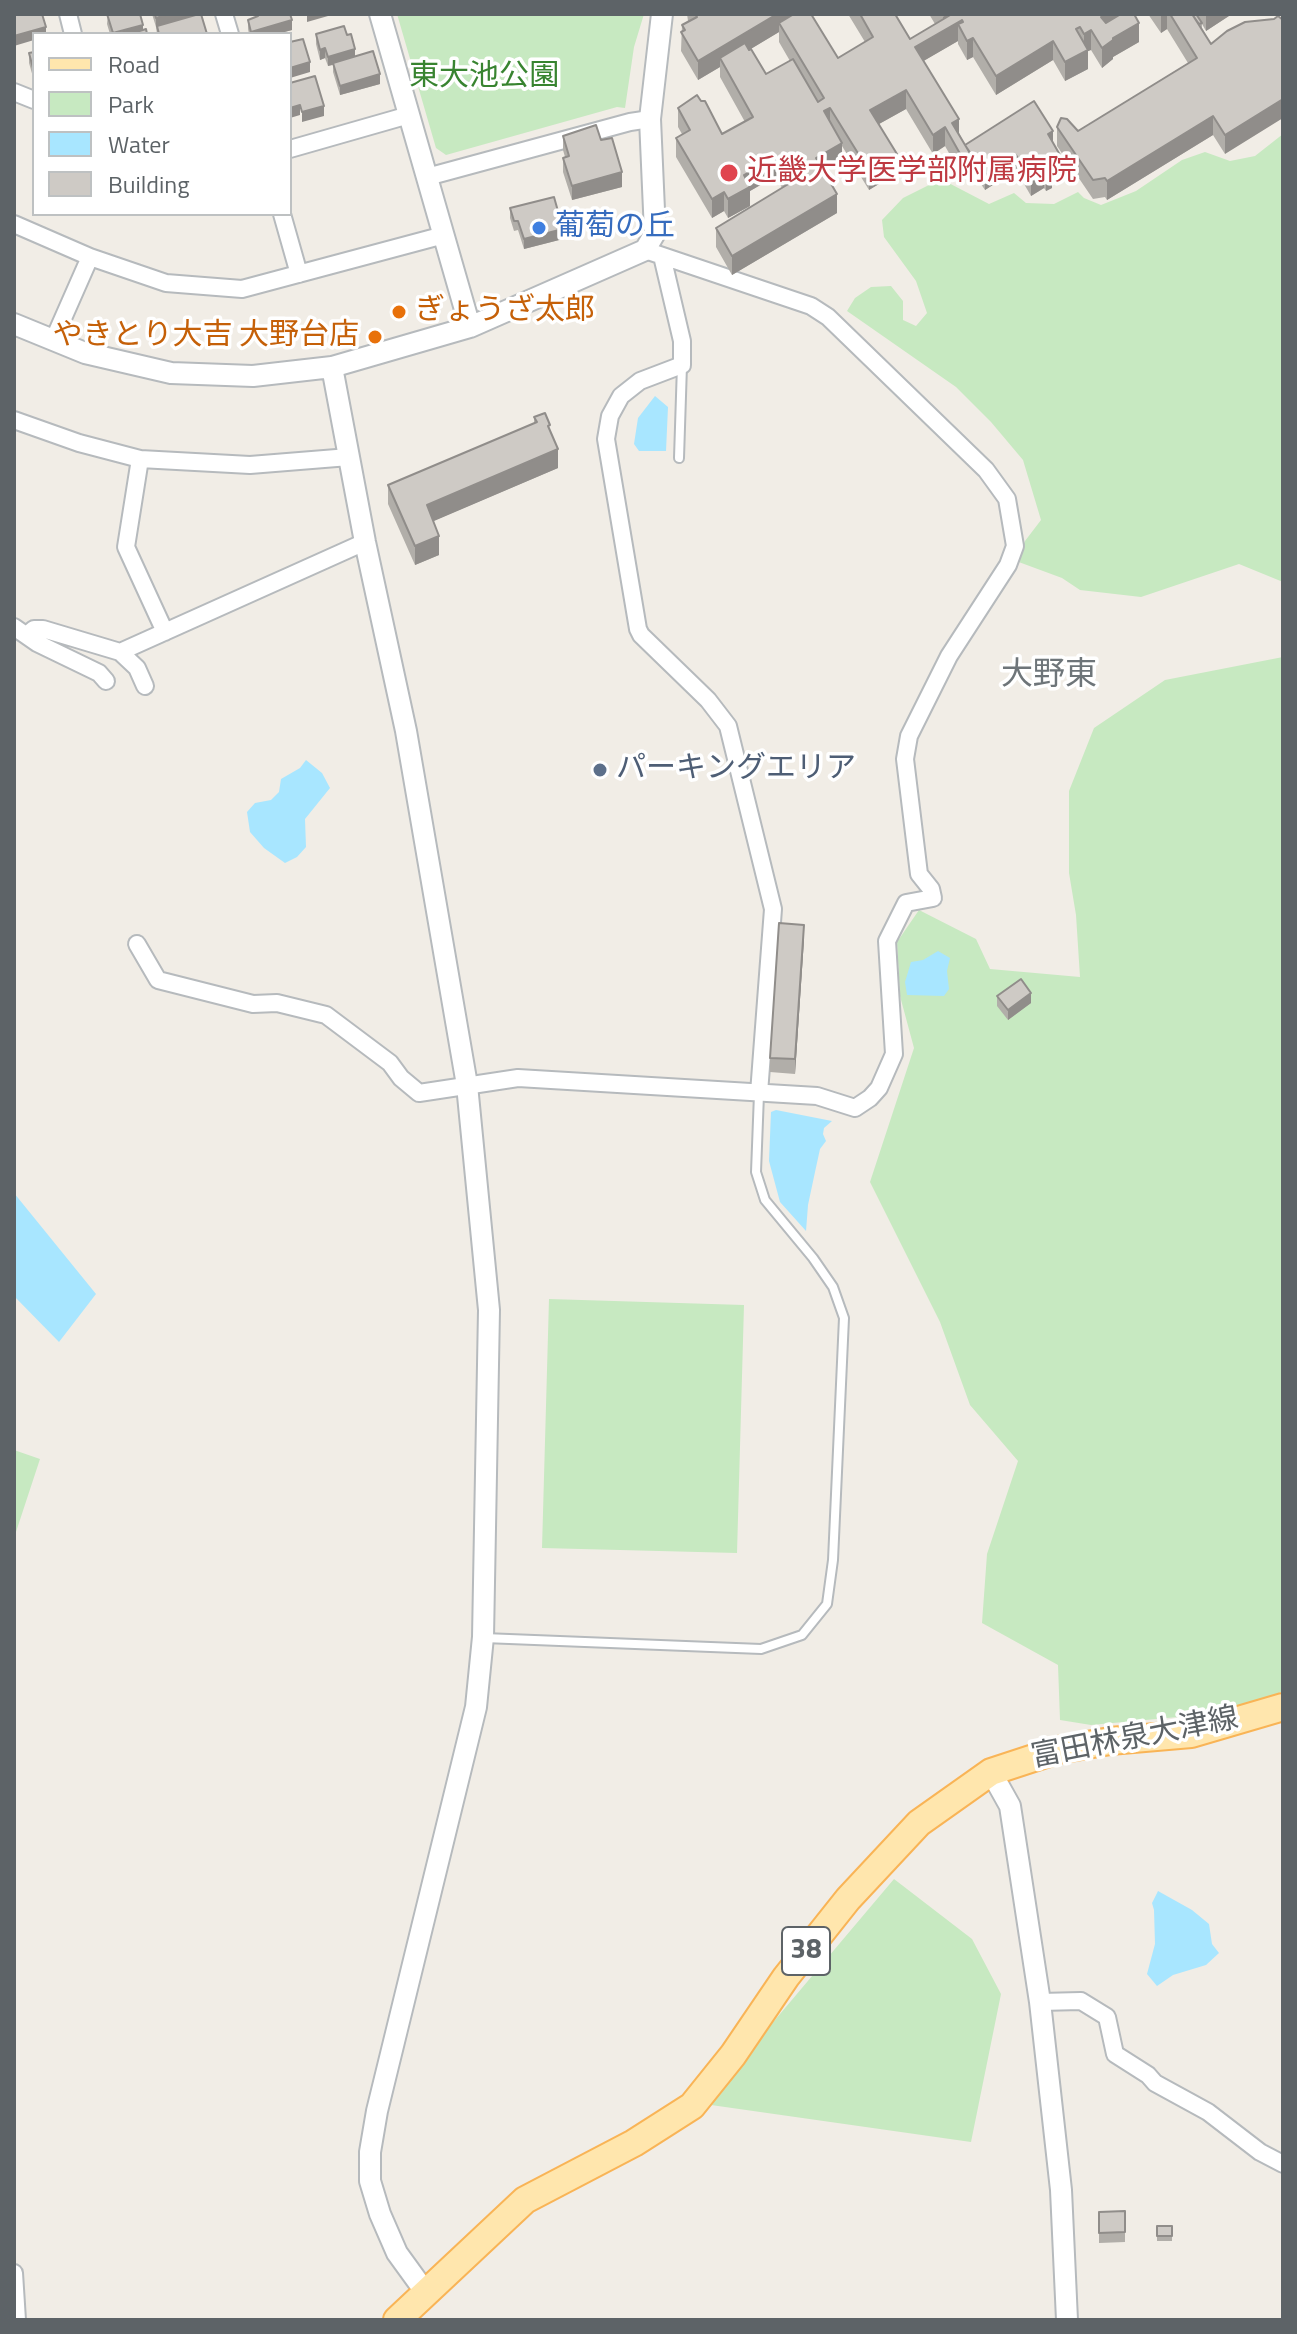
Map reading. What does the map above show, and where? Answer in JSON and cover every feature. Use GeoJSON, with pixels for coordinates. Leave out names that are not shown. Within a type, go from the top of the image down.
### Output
{"type":"FeatureCollection","features":[{"type":"Feature","properties":{"kind":"main road","name":"富田林泉大津線"},"geometry":{"type":"LineString","coordinates":[[397,2320],[525,2200],[634,2143],[692,2106],[733,2055],[786,1977],[848,1899],[919,1823],[991,1772],[1058,1750],[1110,1741],[1191,1734],[1283,1707]]}},
{"type":"Feature","properties":{"kind":"street"},"geometry":{"type":"LineString","coordinates":[[380,14],[470,327]]}},
{"type":"Feature","properties":{"kind":"street"},"geometry":{"type":"LineString","coordinates":[[662,14],[650,119],[655,233],[653,253],[682,341],[682,365],[640,381],[621,396],[610,416],[606,439],[638,629],[708,700],[728,726],[773,909],[759,1093]]}},
{"type":"Feature","properties":{"kind":"street"},"geometry":{"type":"LineString","coordinates":[[292,148],[409,115]]}},
{"type":"Feature","properties":{"kind":"street"},"geometry":{"type":"LineString","coordinates":[[427,177],[650,119]]}},
{"type":"Feature","properties":{"kind":"street"},"geometry":{"type":"LineString","coordinates":[[283,216],[299,274]]}},
{"type":"Feature","properties":{"kind":"street"},"geometry":{"type":"LineString","coordinates":[[14,224],[90,257],[166,283],[242,289],[444,235]]}},
{"type":"Feature","properties":{"kind":"street"},"geometry":{"type":"LineString","coordinates":[[14,324],[85,353],[171,373],[253,376],[332,367],[470,327],[653,253],[811,306],[828,317],[986,470],[1007,499],[1015,546],[1008,565],[949,656],[909,736],[905,759],[919,874],[931,889],[933,898],[906,903],[887,941],[894,1054],[888,1072],[870,1098],[855,1108],[817,1096],[518,1078],[419,1093],[401,1078],[390,1063],[326,1015],[277,1003],[253,1004],[158,980],[137,944]]}},
{"type":"Feature","properties":{"kind":"street"},"geometry":{"type":"LineString","coordinates":[[53,341],[90,257]]}},
{"type":"Feature","properties":{"kind":"street"},"geometry":{"type":"LineString","coordinates":[[332,367],[365,542],[406,731],[467,1085],[489,1310],[483,1637],[476,1707],[377,2111],[370,2152],[370,2181],[380,2214],[397,2253],[426,2293]]}},
{"type":"Feature","properties":{"kind":"street"},"geometry":{"type":"LineString","coordinates":[[14,420],[79,443],[140,459],[250,465],[349,457]]}},
{"type":"Feature","properties":{"kind":"street"},"geometry":{"type":"LineString","coordinates":[[140,459],[126,547],[165,632]]}},
{"type":"Feature","properties":{"kind":"street"},"geometry":{"type":"LineString","coordinates":[[120,652],[365,542]]}},
{"type":"Feature","properties":{"kind":"street"},"geometry":{"type":"LineString","coordinates":[[21,630],[43,629],[120,652],[137,668],[145,686]]}},
{"type":"Feature","properties":{"kind":"street"},"geometry":{"type":"LineString","coordinates":[[21,630],[37,643],[99,673],[106,681]]}},
{"type":"Feature","properties":{"kind":"street"},"geometry":{"type":"LineString","coordinates":[[991,1772],[1010,1806],[1040,2002],[1061,2190],[1067,2320]]}},
{"type":"Feature","properties":{"kind":"street"},"geometry":{"type":"LineString","coordinates":[[1040,2002],[1081,2001],[1107,2017],[1115,2054],[1155,2083],[1208,2112],[1260,2152],[1283,2164]]}},
{"type":"Feature","properties":{"kind":"street"},"geometry":{"type":"LineString","coordinates":[[14,2273],[17,2320]]}},
{"type":"Feature","properties":{"kind":"lane"},"geometry":{"type":"LineString","coordinates":[[679,458],[682,365]]}},
{"type":"Feature","properties":{"kind":"lane"},"geometry":{"type":"LineString","coordinates":[[483,1637],[761,1649],[802,1635],[827,1604],[833,1560],[844,1318],[833,1287],[765,1200],[756,1172],[759,1093]]}},
{"type":"Feature","properties":{"kind":"green space","name":"東大池公園"},"geometry":{"type":"Polygon","coordinates":[[[397,14],[644,14],[634,47],[625,108],[617,107],[446,155],[436,148],[397,14]]]}},
{"type":"Feature","properties":{"kind":"green space"},"geometry":{"type":"Polygon","coordinates":[[[1283,134],[1283,582],[1239,564],[1141,597],[1080,590],[1062,578],[1016,561],[1025,541],[1041,520],[1023,460],[956,387],[847,311],[855,298],[871,287],[891,286],[903,301],[903,320],[916,326],[927,313],[916,281],[884,237],[882,220],[903,198],[941,179],[989,204],[1014,193],[1026,203],[1054,204],[1078,192],[1101,205],[1136,191],[1182,160],[1205,152],[1230,161],[1255,156],[1283,134]]]}},
{"type":"Feature","properties":{"kind":"green space"},"geometry":{"type":"Polygon","coordinates":[[[1283,657],[1283,1691],[1255,1704],[1178,1717],[1091,1725],[1060,1720],[1058,1665],[982,1623],[987,1554],[1018,1461],[970,1405],[940,1322],[870,1182],[914,1048],[900,996],[897,942],[919,910],[976,939],[990,969],[1080,977],[1076,915],[1069,873],[1069,791],[1094,728],[1165,680],[1283,657]]]}},
{"type":"Feature","properties":{"kind":"green space"},"geometry":{"type":"Polygon","coordinates":[[[549,1299],[744,1305],[737,1553],[542,1548],[549,1299]]]}},
{"type":"Feature","properties":{"kind":"green space"},"geometry":{"type":"Polygon","coordinates":[[[14,1450],[40,1459],[14,1538],[14,1450]]]}},
{"type":"Feature","properties":{"kind":"green space"},"geometry":{"type":"Polygon","coordinates":[[[894,1879],[972,1939],[1001,1994],[971,2142],[704,2104],[894,1879]]]}},
{"type":"Feature","properties":{"kind":"water"},"geometry":{"type":"Polygon","coordinates":[[[655,396],[668,407],[666,451],[639,451],[634,444],[638,418],[655,396]]]}},
{"type":"Feature","properties":{"kind":"water"},"geometry":{"type":"Polygon","coordinates":[[[306,760],[322,773],[330,788],[305,819],[306,847],[297,857],[285,863],[264,848],[250,832],[247,812],[255,803],[271,800],[279,792],[281,779],[300,768],[306,760]]]}},
{"type":"Feature","properties":{"kind":"water"},"geometry":{"type":"Polygon","coordinates":[[[938,951],[950,958],[947,971],[949,989],[944,996],[907,995],[905,982],[911,962],[923,960],[938,951]]]}},
{"type":"Feature","properties":{"kind":"water"},"geometry":{"type":"Polygon","coordinates":[[[776,1110],[832,1121],[824,1128],[826,1141],[820,1149],[808,1205],[806,1231],[780,1202],[769,1161],[771,1112],[776,1110]]]}},
{"type":"Feature","properties":{"kind":"water"},"geometry":{"type":"Polygon","coordinates":[[[14,1193],[96,1294],[59,1342],[14,1296],[14,1193]]]}},
{"type":"Feature","properties":{"kind":"water"},"geometry":{"type":"Polygon","coordinates":[[[1158,1891],[1192,1910],[1209,1924],[1212,1944],[1219,1953],[1206,1965],[1173,1975],[1157,1986],[1147,1974],[1155,1944],[1152,1903],[1158,1891]]]}},
{"type":"Feature","properties":{"kind":"building"},"geometry":{"type":"Polygon","coordinates":[[[14,14],[42,14],[46,27],[14,36],[14,14]]]}},
{"type":"Feature","properties":{"kind":"building"},"geometry":{"type":"Polygon","coordinates":[[[107,14],[140,14],[143,25],[113,32],[107,14]]]}},
{"type":"Feature","properties":{"kind":"building"},"geometry":{"type":"Polygon","coordinates":[[[201,14],[206,32],[158,32],[157,26],[201,14]]]}},
{"type":"Feature","properties":{"kind":"building"},"geometry":{"type":"Polygon","coordinates":[[[257,14],[290,14],[292,20],[251,32],[248,20],[257,14]]]}},
{"type":"Feature","properties":{"kind":"building"},"geometry":{"type":"Polygon","coordinates":[[[695,14],[777,14],[698,61],[681,32],[685,30],[682,25],[697,17],[695,14]]]}},
{"type":"Feature","properties":{"kind":"building"},"geometry":{"type":"Polygon","coordinates":[[[794,14],[811,14],[838,58],[873,37],[860,14],[895,14],[910,39],[952,14],[1106,14],[1101,17],[1106,23],[1121,14],[1134,14],[1139,23],[1102,48],[1091,30],[1084,34],[1080,27],[1076,29],[1088,50],[1065,62],[1053,41],[996,76],[973,38],[967,41],[958,24],[962,20],[915,47],[959,119],[952,123],[971,155],[963,159],[945,127],[933,135],[906,90],[870,110],[897,154],[869,171],[830,108],[824,111],[842,143],[816,158],[837,194],[732,256],[716,228],[790,183],[776,157],[744,175],[750,187],[728,199],[724,192],[712,199],[676,138],[690,130],[678,108],[697,95],[705,101],[722,134],[753,117],[720,58],[745,43],[766,74],[793,59],[818,102],[824,98],[779,23],[794,14]]]}},
{"type":"Feature","properties":{"kind":"building"},"geometry":{"type":"Polygon","coordinates":[[[1170,14],[1192,14],[1211,44],[1245,22],[1278,16],[1283,20],[1283,99],[1225,135],[1213,116],[1107,181],[1105,178],[1093,180],[1057,127],[1061,118],[1067,119],[1078,131],[1197,58],[1170,14]]]}},
{"type":"Feature","properties":{"kind":"building"},"geometry":{"type":"Polygon","coordinates":[[[344,26],[347,35],[351,34],[355,49],[328,57],[325,48],[320,50],[316,34],[344,26]]]}},
{"type":"Feature","properties":{"kind":"building"},"geometry":{"type":"Polygon","coordinates":[[[303,39],[310,62],[292,67],[292,42],[303,39]]]}},
{"type":"Feature","properties":{"kind":"building"},"geometry":{"type":"Polygon","coordinates":[[[373,51],[380,74],[340,86],[333,63],[373,51]]]}},
{"type":"Feature","properties":{"kind":"building"},"geometry":{"type":"Polygon","coordinates":[[[315,76],[324,106],[302,112],[300,105],[292,107],[292,82],[315,76]]]}},
{"type":"Feature","properties":{"kind":"building"},"geometry":{"type":"Polygon","coordinates":[[[1034,101],[1053,131],[1048,134],[1064,162],[1050,170],[1052,173],[1046,177],[1044,174],[1031,181],[1016,155],[985,175],[965,145],[1034,101]]]}},
{"type":"Feature","properties":{"kind":"building"},"geometry":{"type":"Polygon","coordinates":[[[596,125],[601,140],[612,138],[622,172],[572,186],[563,158],[569,156],[563,136],[596,125]]]}},
{"type":"Feature","properties":{"kind":"building"},"geometry":{"type":"Polygon","coordinates":[[[554,197],[563,229],[524,239],[510,208],[554,197]]]}},
{"type":"Feature","properties":{"kind":"building"},"geometry":{"type":"Polygon","coordinates":[[[545,413],[558,449],[427,505],[439,536],[415,546],[388,485],[537,422],[534,417],[545,413]]]}},
{"type":"Feature","properties":{"kind":"building"},"geometry":{"type":"Polygon","coordinates":[[[779,923],[804,925],[795,1059],[770,1058],[779,923]]]}},
{"type":"Feature","properties":{"kind":"building"},"geometry":{"type":"Polygon","coordinates":[[[1021,979],[1031,993],[1008,1010],[997,996],[1021,979]]]}},
{"type":"Feature","properties":{"kind":"building"},"geometry":{"type":"Polygon","coordinates":[[[1125,2211],[1125,2232],[1099,2233],[1099,2212],[1125,2211]]]}},
{"type":"Feature","properties":{"kind":"building"},"geometry":{"type":"Polygon","coordinates":[[[1157,2226],[1172,2226],[1172,2236],[1157,2236],[1157,2226]]]}},
{"type":"Feature","properties":{"kind":"place","name":"近畿大学医学部附属病院"},"geometry":{"type":"Point","coordinates":[729,173]}},
{"type":"Feature","properties":{"kind":"place","name":"葡萄の丘"},"geometry":{"type":"Point","coordinates":[539,228]}},
{"type":"Feature","properties":{"kind":"place","name":"ぎょうざ太郎"},"geometry":{"type":"Point","coordinates":[399,312]}},
{"type":"Feature","properties":{"kind":"place","name":"やきとり大吉 大野台店"},"geometry":{"type":"Point","coordinates":[375,337]}},
{"type":"Feature","properties":{"kind":"place","name":"パーキングエリア"},"geometry":{"type":"Point","coordinates":[600,770]}},
{"type":"Feature","properties":{"kind":"district","name":"大野東"},"geometry":{"type":"Point","coordinates":[1049,676]}}]}
